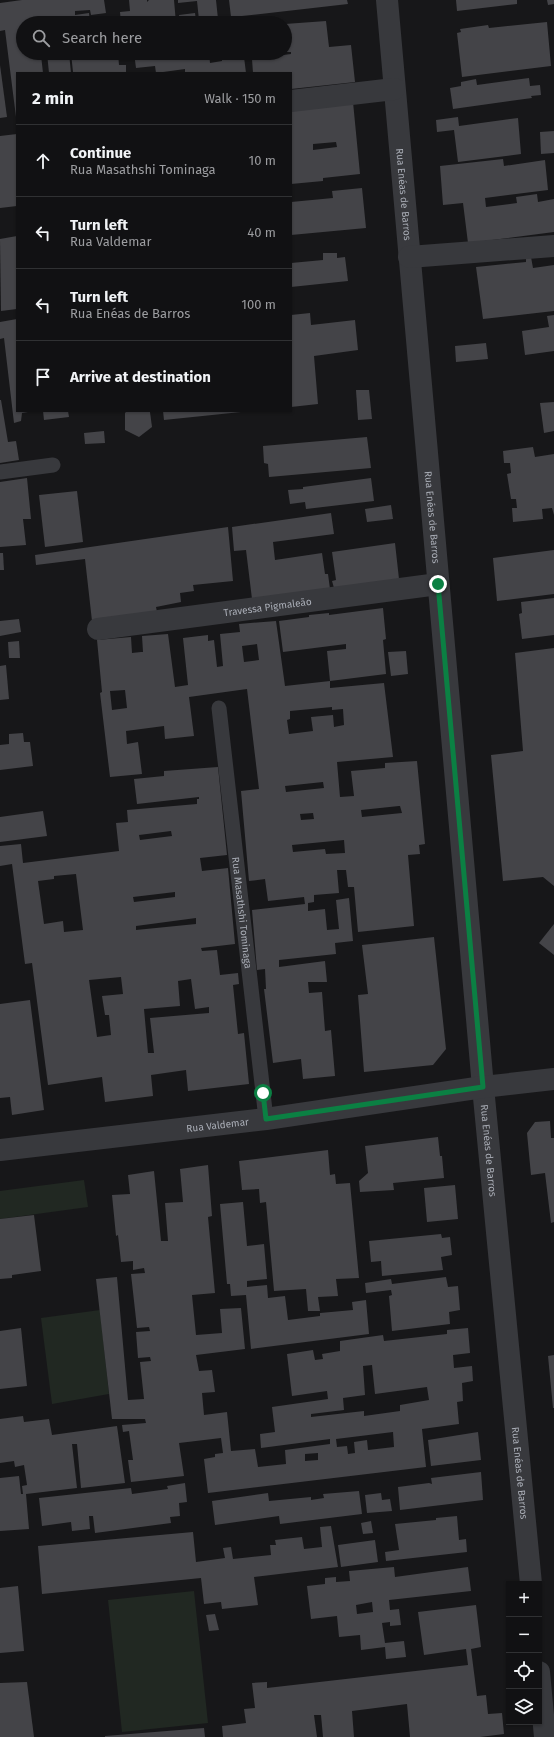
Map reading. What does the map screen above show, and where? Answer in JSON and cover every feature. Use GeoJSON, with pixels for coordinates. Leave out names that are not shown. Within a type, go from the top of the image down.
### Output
{"type":"FeatureCollection","features":[{"type":"Feature","properties":{"kind":"street","name":"Rua Enéas de Barros"},"geometry":{"type":"LineString","coordinates":[[387,0],[483,1087],[530,1581]]}},
{"type":"Feature","properties":{"kind":"street"},"geometry":{"type":"LineString","coordinates":[[292,101],[394,89]]}},
{"type":"Feature","properties":{"kind":"street"},"geometry":{"type":"LineString","coordinates":[[409,257],[554,246]]}},
{"type":"Feature","properties":{"kind":"street","name":"Travessa Pigmaleão"},"geometry":{"type":"LineString","coordinates":[[98,629],[438,584]]}},
{"type":"Feature","properties":{"kind":"street","name":"Rua Valdemar"},"geometry":{"type":"LineString","coordinates":[[0,1150],[266,1119],[483,1087],[554,1079]]}},
{"type":"Feature","properties":{"kind":"street"},"geometry":{"type":"LineString","coordinates":[[541,1689],[545,1737]]}},
{"type":"Feature","properties":{"kind":"lane"},"geometry":{"type":"LineString","coordinates":[[0,472],[52,465]]}},
{"type":"Feature","properties":{"kind":"lane","name":"Rua Masathshi Tominaga"},"geometry":{"type":"LineString","coordinates":[[219,708],[266,1119]]}},
{"type":"Feature","properties":{"kind":"shaded area"},"geometry":{"type":"Polygon","coordinates":[[[84,1180],[88,1207],[0,1219],[0,1191],[84,1180]]]}},
{"type":"Feature","properties":{"kind":"shaded area"},"geometry":{"type":"Polygon","coordinates":[[[100,1310],[109,1394],[52,1404],[41,1318],[100,1310]]]}},
{"type":"Feature","properties":{"kind":"shaded area"},"geometry":{"type":"Polygon","coordinates":[[[194,1591],[208,1723],[122,1732],[108,1600],[194,1591]]]}},
{"type":"Feature","properties":{"kind":"building"},"geometry":{"type":"Polygon","coordinates":[[[22,0],[104,0],[106,13],[91,15],[90,10],[75,11],[75,15],[89,13],[89,16],[16,16],[16,60],[42,60],[43,72],[16,72],[16,117],[5,30],[0,31],[0,3],[22,0]]]}},
{"type":"Feature","properties":{"kind":"building"},"geometry":{"type":"Polygon","coordinates":[[[129,0],[147,0],[147,2],[149,0],[174,0],[175,16],[120,16],[120,12],[130,11],[129,0]]]}},
{"type":"Feature","properties":{"kind":"building"},"geometry":{"type":"Polygon","coordinates":[[[178,0],[216,0],[218,16],[199,16],[197,1],[178,3],[178,0]]]}},
{"type":"Feature","properties":{"kind":"building"},"geometry":{"type":"Polygon","coordinates":[[[229,0],[347,0],[348,4],[231,16],[229,0]]]}},
{"type":"Feature","properties":{"kind":"building"},"geometry":{"type":"Polygon","coordinates":[[[456,0],[517,0],[517,4],[457,11],[456,0]]]}},
{"type":"Feature","properties":{"kind":"building"},"geometry":{"type":"Polygon","coordinates":[[[547,0],[554,0],[554,4],[548,5],[547,0]]]}},
{"type":"Feature","properties":{"kind":"building"},"geometry":{"type":"Polygon","coordinates":[[[195,13],[195,16],[179,16],[179,15],[195,13]]]}},
{"type":"Feature","properties":{"kind":"building"},"geometry":{"type":"Polygon","coordinates":[[[326,21],[329,47],[351,45],[355,82],[292,89],[292,72],[253,72],[252,60],[292,60],[292,23],[326,21]]]}},
{"type":"Feature","properties":{"kind":"building"},"geometry":{"type":"Polygon","coordinates":[[[547,22],[551,66],[462,77],[457,33],[461,32],[460,29],[488,25],[489,28],[547,22]]]}},
{"type":"Feature","properties":{"kind":"building"},"geometry":{"type":"Polygon","coordinates":[[[48,60],[70,60],[71,72],[49,72],[48,60]]]}},
{"type":"Feature","properties":{"kind":"building"},"geometry":{"type":"Polygon","coordinates":[[[72,60],[119,60],[119,65],[126,65],[126,72],[73,72],[72,60]]]}},
{"type":"Feature","properties":{"kind":"building"},"geometry":{"type":"Polygon","coordinates":[[[135,60],[210,60],[210,63],[222,60],[244,60],[246,72],[185,72],[185,69],[156,72],[155,66],[136,68],[135,60]]]}},
{"type":"Feature","properties":{"kind":"building"},"geometry":{"type":"Polygon","coordinates":[[[0,65],[7,117],[0,118],[0,65]]]}},
{"type":"Feature","properties":{"kind":"building"},"geometry":{"type":"Polygon","coordinates":[[[529,78],[530,86],[540,85],[541,95],[531,96],[532,98],[453,109],[450,88],[461,86],[461,82],[476,79],[477,85],[529,78]]]}},
{"type":"Feature","properties":{"kind":"building"},"geometry":{"type":"Polygon","coordinates":[[[353,102],[360,174],[323,178],[323,181],[292,184],[292,110],[353,102]],[[336,142],[313,144],[313,150],[337,147],[336,142]]]}},
{"type":"Feature","properties":{"kind":"building"},"geometry":{"type":"Polygon","coordinates":[[[458,117],[459,126],[518,118],[521,154],[458,162],[454,130],[437,132],[436,120],[458,117]]]}},
{"type":"Feature","properties":{"kind":"building"},"geometry":{"type":"Polygon","coordinates":[[[554,131],[554,153],[541,154],[540,132],[554,131]]]}},
{"type":"Feature","properties":{"kind":"building"},"geometry":{"type":"Polygon","coordinates":[[[16,134],[16,206],[0,208],[0,136],[16,134]]]}},
{"type":"Feature","properties":{"kind":"building"},"geometry":{"type":"Polygon","coordinates":[[[503,159],[504,166],[545,160],[548,190],[485,198],[486,207],[517,203],[516,197],[537,194],[538,202],[554,199],[554,232],[468,243],[463,203],[443,205],[440,166],[503,159]]]}},
{"type":"Feature","properties":{"kind":"building"},"geometry":{"type":"Polygon","coordinates":[[[362,188],[366,228],[292,235],[292,202],[333,198],[332,191],[362,188]]]}},
{"type":"Feature","properties":{"kind":"building"},"geometry":{"type":"Polygon","coordinates":[[[16,236],[16,309],[1,311],[0,239],[16,236]]]}},
{"type":"Feature","properties":{"kind":"building"},"geometry":{"type":"Polygon","coordinates":[[[323,253],[337,253],[337,258],[345,257],[348,281],[292,287],[292,263],[323,260],[323,253]]]}},
{"type":"Feature","properties":{"kind":"building"},"geometry":{"type":"Polygon","coordinates":[[[531,257],[533,268],[554,265],[554,311],[483,319],[476,267],[526,262],[526,258],[531,257]]]}},
{"type":"Feature","properties":{"kind":"building"},"geometry":{"type":"Polygon","coordinates":[[[310,313],[311,325],[355,320],[358,350],[314,356],[318,404],[292,407],[292,315],[310,313]]]}},
{"type":"Feature","properties":{"kind":"building"},"geometry":{"type":"Polygon","coordinates":[[[554,315],[554,351],[525,355],[522,331],[549,327],[547,316],[554,315]]]}},
{"type":"Feature","properties":{"kind":"building"},"geometry":{"type":"Polygon","coordinates":[[[16,319],[16,412],[28,412],[22,413],[21,421],[14,423],[4,338],[0,339],[0,322],[16,319]]]}},
{"type":"Feature","properties":{"kind":"building"},"geometry":{"type":"Polygon","coordinates":[[[486,343],[488,359],[456,362],[455,346],[486,343]]]}},
{"type":"Feature","properties":{"kind":"building"},"geometry":{"type":"Polygon","coordinates":[[[356,390],[369,390],[372,419],[358,420],[356,390]]]}},
{"type":"Feature","properties":{"kind":"building"},"geometry":{"type":"Polygon","coordinates":[[[0,400],[8,442],[16,441],[19,460],[0,463],[0,400]]]}},
{"type":"Feature","properties":{"kind":"building"},"geometry":{"type":"Polygon","coordinates":[[[554,402],[554,431],[544,433],[540,403],[554,402]]]}},
{"type":"Feature","properties":{"kind":"building"},"geometry":{"type":"Polygon","coordinates":[[[43,412],[68,412],[69,417],[44,420],[43,412]]]}},
{"type":"Feature","properties":{"kind":"building"},"geometry":{"type":"Polygon","coordinates":[[[150,412],[152,427],[139,437],[125,430],[125,413],[150,412]]]}},
{"type":"Feature","properties":{"kind":"building"},"geometry":{"type":"Polygon","coordinates":[[[163,412],[241,412],[164,420],[163,412]]]}},
{"type":"Feature","properties":{"kind":"building"},"geometry":{"type":"Polygon","coordinates":[[[104,431],[105,443],[85,444],[84,433],[104,431]]]}},
{"type":"Feature","properties":{"kind":"building"},"geometry":{"type":"Polygon","coordinates":[[[367,437],[371,468],[269,477],[268,464],[264,463],[263,446],[367,437]]]}},
{"type":"Feature","properties":{"kind":"building"},"geometry":{"type":"Polygon","coordinates":[[[533,447],[535,457],[554,454],[554,515],[552,508],[542,509],[543,519],[513,522],[512,508],[517,508],[516,499],[511,499],[507,474],[511,473],[510,463],[504,463],[503,451],[533,447]]]}},
{"type":"Feature","properties":{"kind":"building"},"geometry":{"type":"Polygon","coordinates":[[[27,478],[31,519],[23,519],[26,545],[0,547],[0,482],[27,478]]]}},
{"type":"Feature","properties":{"kind":"building"},"geometry":{"type":"Polygon","coordinates":[[[371,478],[374,501],[306,509],[305,502],[290,504],[288,490],[371,478]]]}},
{"type":"Feature","properties":{"kind":"building"},"geometry":{"type":"Polygon","coordinates":[[[77,491],[83,542],[45,547],[39,495],[77,491]]]}},
{"type":"Feature","properties":{"kind":"building"},"geometry":{"type":"Polygon","coordinates":[[[391,505],[393,519],[367,522],[365,509],[391,505]]]}},
{"type":"Feature","properties":{"kind":"building"},"geometry":{"type":"Polygon","coordinates":[[[331,513],[334,534],[273,542],[275,560],[322,553],[325,574],[328,574],[330,589],[252,599],[246,550],[234,551],[232,527],[331,513]]]}},
{"type":"Feature","properties":{"kind":"building"},"geometry":{"type":"Polygon","coordinates":[[[228,527],[233,581],[193,585],[194,591],[180,593],[181,602],[156,607],[157,612],[92,621],[85,559],[36,565],[35,555],[228,527]]]}},
{"type":"Feature","properties":{"kind":"building"},"geometry":{"type":"Polygon","coordinates":[[[395,543],[399,579],[334,588],[332,581],[336,580],[332,552],[395,543]]]}},
{"type":"Feature","properties":{"kind":"building"},"geometry":{"type":"Polygon","coordinates":[[[554,550],[554,594],[497,601],[493,558],[554,550]]]}},
{"type":"Feature","properties":{"kind":"building"},"geometry":{"type":"Polygon","coordinates":[[[0,553],[3,553],[4,570],[0,570],[0,553]]]}},
{"type":"Feature","properties":{"kind":"building"},"geometry":{"type":"Polygon","coordinates":[[[554,598],[554,635],[522,639],[519,614],[522,613],[521,602],[554,598]]]}},
{"type":"Feature","properties":{"kind":"building"},"geometry":{"type":"Polygon","coordinates":[[[383,608],[386,639],[383,640],[386,674],[330,681],[327,651],[346,649],[346,644],[283,652],[279,621],[309,617],[309,615],[329,613],[329,615],[383,608]]]}},
{"type":"Feature","properties":{"kind":"building"},"geometry":{"type":"Polygon","coordinates":[[[19,619],[21,632],[0,636],[0,621],[19,619]]]}},
{"type":"Feature","properties":{"kind":"building"},"geometry":{"type":"Polygon","coordinates":[[[276,621],[285,686],[330,681],[330,688],[384,683],[393,757],[337,762],[340,797],[354,796],[351,771],[385,768],[385,763],[417,761],[425,844],[419,845],[420,854],[408,855],[414,926],[358,932],[354,887],[348,887],[346,870],[337,870],[339,893],[314,895],[314,902],[308,903],[308,911],[325,909],[327,930],[339,929],[336,900],[349,898],[353,941],[335,943],[336,954],[279,960],[279,967],[325,961],[327,982],[308,982],[309,993],[322,992],[325,1031],[331,1030],[335,1076],[303,1079],[301,1059],[273,1063],[264,989],[266,989],[265,969],[257,970],[252,910],[305,904],[304,897],[268,901],[265,879],[249,881],[241,791],[259,789],[247,689],[189,697],[194,736],[165,739],[164,726],[126,731],[127,744],[138,742],[142,774],[110,777],[100,693],[102,692],[97,640],[131,637],[132,653],[143,652],[142,636],[168,634],[175,687],[188,685],[183,638],[208,635],[208,641],[214,640],[217,667],[223,666],[220,634],[240,632],[239,624],[276,621]],[[257,644],[242,646],[244,662],[259,660],[257,644]],[[125,690],[110,691],[112,710],[127,708],[125,690]],[[332,707],[290,711],[290,719],[287,720],[289,734],[313,731],[311,717],[333,715],[334,727],[344,725],[343,709],[332,710],[332,707]],[[323,782],[285,786],[286,792],[324,788],[323,782]],[[399,806],[361,810],[362,817],[402,813],[399,806]],[[313,813],[300,814],[301,820],[314,819],[313,813]],[[344,840],[292,845],[293,852],[325,849],[326,854],[345,853],[344,840]]]}},
{"type":"Feature","properties":{"kind":"building"},"geometry":{"type":"Polygon","coordinates":[[[19,641],[20,658],[9,658],[8,642],[19,641]]]}},
{"type":"Feature","properties":{"kind":"building"},"geometry":{"type":"Polygon","coordinates":[[[554,648],[554,886],[543,877],[503,881],[491,755],[523,751],[515,653],[554,648]]]}},
{"type":"Feature","properties":{"kind":"building"},"geometry":{"type":"Polygon","coordinates":[[[406,651],[408,674],[391,676],[388,652],[406,651]]]}},
{"type":"Feature","properties":{"kind":"building"},"geometry":{"type":"Polygon","coordinates":[[[6,665],[9,699],[0,700],[0,666],[6,665]]]}},
{"type":"Feature","properties":{"kind":"building"},"geometry":{"type":"Polygon","coordinates":[[[23,733],[24,742],[30,742],[33,766],[0,770],[0,745],[9,744],[9,734],[23,733]]]}},
{"type":"Feature","properties":{"kind":"building"},"geometry":{"type":"Polygon","coordinates":[[[218,767],[227,855],[200,858],[202,871],[228,868],[235,944],[201,948],[202,951],[217,950],[220,975],[238,973],[239,984],[233,985],[238,1034],[244,1033],[249,1084],[188,1091],[186,1070],[151,1075],[153,1096],[105,1102],[102,1077],[48,1085],[32,963],[25,964],[12,864],[0,866],[0,846],[21,844],[23,863],[119,851],[116,823],[128,822],[127,810],[197,804],[197,799],[199,799],[199,797],[137,804],[134,779],[164,776],[164,771],[218,767]],[[171,831],[139,835],[140,840],[172,836],[171,831]],[[76,874],[54,876],[54,879],[38,881],[44,924],[63,921],[64,932],[83,930],[76,874]],[[175,892],[133,897],[134,902],[175,897],[175,892]],[[196,918],[136,926],[136,930],[196,924],[196,918]],[[121,977],[89,980],[97,1037],[111,1035],[109,1015],[105,1015],[102,996],[123,994],[121,977]],[[191,979],[178,981],[180,1006],[144,1009],[148,1053],[154,1053],[150,1018],[209,1013],[209,1007],[195,1009],[191,979]]]}},
{"type":"Feature","properties":{"kind":"building"},"geometry":{"type":"Polygon","coordinates":[[[43,811],[47,836],[0,842],[0,817],[43,811]]]}},
{"type":"Feature","properties":{"kind":"building"},"geometry":{"type":"Polygon","coordinates":[[[554,924],[554,955],[539,943],[554,924]]]}},
{"type":"Feature","properties":{"kind":"building"},"geometry":{"type":"Polygon","coordinates":[[[434,937],[446,1049],[433,1065],[364,1072],[358,995],[368,994],[362,945],[434,937]]]}},
{"type":"Feature","properties":{"kind":"building"},"geometry":{"type":"Polygon","coordinates":[[[30,1000],[44,1110],[12,1115],[10,1097],[0,1098],[0,1004],[30,1000]]]}},
{"type":"Feature","properties":{"kind":"building"},"geometry":{"type":"Polygon","coordinates":[[[550,1121],[551,1138],[554,1138],[554,1222],[551,1223],[545,1173],[531,1175],[527,1133],[535,1122],[550,1121]]]}},
{"type":"Feature","properties":{"kind":"building"},"geometry":{"type":"Polygon","coordinates":[[[438,1137],[440,1156],[442,1156],[444,1178],[393,1183],[394,1190],[360,1192],[359,1181],[368,1173],[365,1146],[438,1137]]]}},
{"type":"Feature","properties":{"kind":"building"},"geometry":{"type":"Polygon","coordinates":[[[328,1150],[330,1175],[335,1174],[336,1184],[350,1183],[359,1278],[336,1279],[338,1296],[318,1297],[320,1311],[308,1311],[306,1289],[274,1291],[266,1202],[260,1203],[259,1189],[242,1190],[239,1161],[328,1150]]]}},
{"type":"Feature","properties":{"kind":"building"},"geometry":{"type":"Polygon","coordinates":[[[208,1165],[212,1216],[208,1217],[215,1293],[192,1295],[196,1335],[222,1333],[220,1309],[241,1308],[245,1349],[196,1355],[199,1371],[212,1370],[215,1392],[202,1393],[204,1415],[227,1412],[231,1451],[255,1449],[258,1467],[286,1464],[285,1450],[330,1444],[330,1439],[261,1448],[260,1434],[275,1432],[272,1407],[328,1399],[327,1391],[292,1396],[287,1354],[313,1350],[315,1360],[323,1359],[322,1354],[340,1351],[340,1341],[383,1335],[384,1341],[447,1334],[447,1330],[468,1328],[470,1353],[453,1355],[454,1368],[472,1366],[473,1381],[462,1383],[463,1401],[457,1402],[459,1424],[422,1429],[426,1467],[208,1493],[204,1459],[215,1457],[215,1454],[223,1453],[221,1438],[179,1443],[184,1476],[131,1482],[128,1460],[133,1460],[129,1431],[123,1432],[122,1425],[146,1423],[145,1419],[112,1419],[96,1279],[117,1277],[128,1400],[144,1399],[140,1362],[151,1361],[150,1357],[138,1358],[136,1332],[150,1331],[149,1327],[137,1328],[131,1274],[145,1273],[144,1268],[133,1270],[133,1261],[121,1262],[118,1235],[116,1236],[112,1195],[130,1194],[128,1175],[154,1171],[161,1241],[168,1241],[165,1203],[183,1202],[180,1169],[208,1165]],[[372,1365],[363,1366],[365,1395],[343,1398],[344,1410],[311,1414],[311,1417],[364,1411],[364,1416],[400,1411],[400,1405],[429,1400],[427,1387],[375,1394],[372,1365]],[[393,1432],[336,1439],[337,1447],[347,1446],[348,1454],[355,1453],[354,1442],[367,1440],[368,1450],[394,1447],[393,1432]],[[318,1453],[305,1454],[305,1461],[318,1460],[318,1453]]]}},
{"type":"Feature","properties":{"kind":"building"},"geometry":{"type":"Polygon","coordinates":[[[455,1185],[458,1219],[427,1222],[424,1188],[455,1185]]]}},
{"type":"Feature","properties":{"kind":"building"},"geometry":{"type":"Polygon","coordinates":[[[243,1202],[247,1246],[264,1244],[267,1279],[247,1281],[247,1287],[267,1285],[268,1298],[285,1296],[288,1320],[320,1316],[320,1313],[353,1310],[352,1302],[366,1300],[369,1334],[251,1349],[246,1295],[231,1296],[230,1284],[227,1284],[220,1204],[243,1202]]]}},
{"type":"Feature","properties":{"kind":"building"},"geometry":{"type":"Polygon","coordinates":[[[34,1215],[41,1271],[12,1275],[12,1278],[0,1279],[0,1219],[34,1215]]]}},
{"type":"Feature","properties":{"kind":"building"},"geometry":{"type":"Polygon","coordinates":[[[441,1234],[442,1238],[450,1237],[452,1255],[441,1257],[443,1270],[382,1276],[381,1261],[371,1262],[369,1241],[441,1234]]]}},
{"type":"Feature","properties":{"kind":"building"},"geometry":{"type":"Polygon","coordinates":[[[446,1277],[448,1287],[458,1286],[460,1310],[449,1312],[450,1324],[392,1331],[389,1296],[392,1295],[391,1290],[366,1293],[365,1283],[391,1279],[392,1284],[446,1277]]]}},
{"type":"Feature","properties":{"kind":"building"},"geometry":{"type":"Polygon","coordinates":[[[21,1328],[27,1386],[0,1389],[0,1331],[21,1328]]]}},
{"type":"Feature","properties":{"kind":"building"},"geometry":{"type":"Polygon","coordinates":[[[554,1355],[554,1408],[553,1408],[548,1356],[554,1355]]]}},
{"type":"Feature","properties":{"kind":"building"},"geometry":{"type":"Polygon","coordinates":[[[23,1416],[24,1422],[49,1419],[52,1435],[117,1426],[125,1483],[81,1488],[77,1444],[72,1444],[77,1488],[26,1494],[29,1529],[0,1531],[0,1478],[19,1476],[21,1494],[23,1494],[22,1486],[27,1485],[24,1465],[15,1467],[14,1461],[0,1463],[0,1419],[23,1416]]]}},
{"type":"Feature","properties":{"kind":"building"},"geometry":{"type":"Polygon","coordinates":[[[478,1432],[481,1460],[431,1466],[428,1440],[478,1432]]]}},
{"type":"Feature","properties":{"kind":"building"},"geometry":{"type":"Polygon","coordinates":[[[481,1472],[483,1500],[400,1510],[398,1487],[429,1483],[432,1484],[431,1478],[481,1472]]]}},
{"type":"Feature","properties":{"kind":"building"},"geometry":{"type":"Polygon","coordinates":[[[185,1483],[187,1502],[179,1503],[180,1516],[170,1517],[171,1523],[95,1533],[93,1516],[89,1516],[90,1529],[72,1531],[71,1522],[42,1526],[39,1498],[131,1488],[132,1494],[168,1489],[167,1486],[185,1483]]]}},
{"type":"Feature","properties":{"kind":"building"},"geometry":{"type":"Polygon","coordinates":[[[359,1491],[362,1514],[280,1524],[279,1516],[215,1525],[212,1501],[268,1493],[269,1501],[311,1497],[311,1500],[324,1498],[323,1494],[359,1491]]]}},
{"type":"Feature","properties":{"kind":"building"},"geometry":{"type":"Polygon","coordinates":[[[381,1493],[382,1500],[390,1499],[392,1511],[367,1513],[365,1495],[381,1493]]]}},
{"type":"Feature","properties":{"kind":"building"},"geometry":{"type":"Polygon","coordinates":[[[457,1516],[459,1540],[466,1539],[467,1552],[386,1561],[385,1552],[399,1550],[395,1524],[436,1520],[436,1518],[457,1516]]]}},
{"type":"Feature","properties":{"kind":"building"},"geometry":{"type":"Polygon","coordinates":[[[371,1521],[373,1533],[363,1534],[361,1523],[371,1521]]]}},
{"type":"Feature","properties":{"kind":"building"},"geometry":{"type":"Polygon","coordinates":[[[331,1526],[338,1567],[254,1577],[258,1605],[222,1609],[221,1602],[204,1604],[201,1578],[42,1594],[38,1546],[193,1532],[196,1562],[225,1558],[223,1548],[231,1547],[233,1559],[271,1555],[270,1545],[276,1545],[275,1540],[302,1537],[304,1549],[322,1547],[320,1527],[331,1526]]]}},
{"type":"Feature","properties":{"kind":"building"},"geometry":{"type":"Polygon","coordinates":[[[375,1540],[378,1562],[341,1567],[338,1545],[375,1540]]]}},
{"type":"Feature","properties":{"kind":"building"},"geometry":{"type":"Polygon","coordinates":[[[394,1567],[395,1577],[468,1567],[471,1591],[389,1600],[390,1610],[399,1609],[401,1625],[390,1626],[390,1622],[382,1623],[385,1643],[404,1641],[406,1657],[386,1659],[385,1647],[361,1650],[360,1635],[339,1637],[337,1616],[311,1619],[307,1586],[325,1584],[325,1578],[336,1577],[336,1582],[350,1581],[349,1571],[394,1567]],[[372,1602],[356,1605],[357,1614],[373,1612],[372,1602]]]}},
{"type":"Feature","properties":{"kind":"building"},"geometry":{"type":"Polygon","coordinates":[[[18,1586],[24,1651],[0,1653],[0,1588],[18,1586]]]}},
{"type":"Feature","properties":{"kind":"building"},"geometry":{"type":"Polygon","coordinates":[[[476,1605],[481,1647],[471,1649],[477,1696],[486,1695],[488,1714],[502,1713],[504,1734],[480,1737],[410,1737],[407,1704],[352,1711],[354,1737],[323,1737],[321,1715],[314,1715],[317,1737],[223,1737],[222,1726],[246,1723],[244,1709],[255,1708],[252,1683],[267,1682],[267,1688],[468,1665],[466,1649],[424,1655],[418,1612],[476,1605]]]}},
{"type":"Feature","properties":{"kind":"building"},"geometry":{"type":"Polygon","coordinates":[[[215,1614],[219,1630],[209,1631],[206,1615],[215,1614]]]}},
{"type":"Feature","properties":{"kind":"building"},"geometry":{"type":"Polygon","coordinates":[[[27,1682],[34,1737],[0,1737],[0,1683],[27,1682]]]}},
{"type":"Feature","properties":{"kind":"building"},"geometry":{"type":"Polygon","coordinates":[[[204,1728],[205,1737],[105,1737],[105,1736],[204,1728]]]}},
{"type":"Feature","properties":{"kind":"route"},"geometry":{"type":"LineString","coordinates":[[263,1093],[266,1119],[483,1087],[438,584]]}}]}
